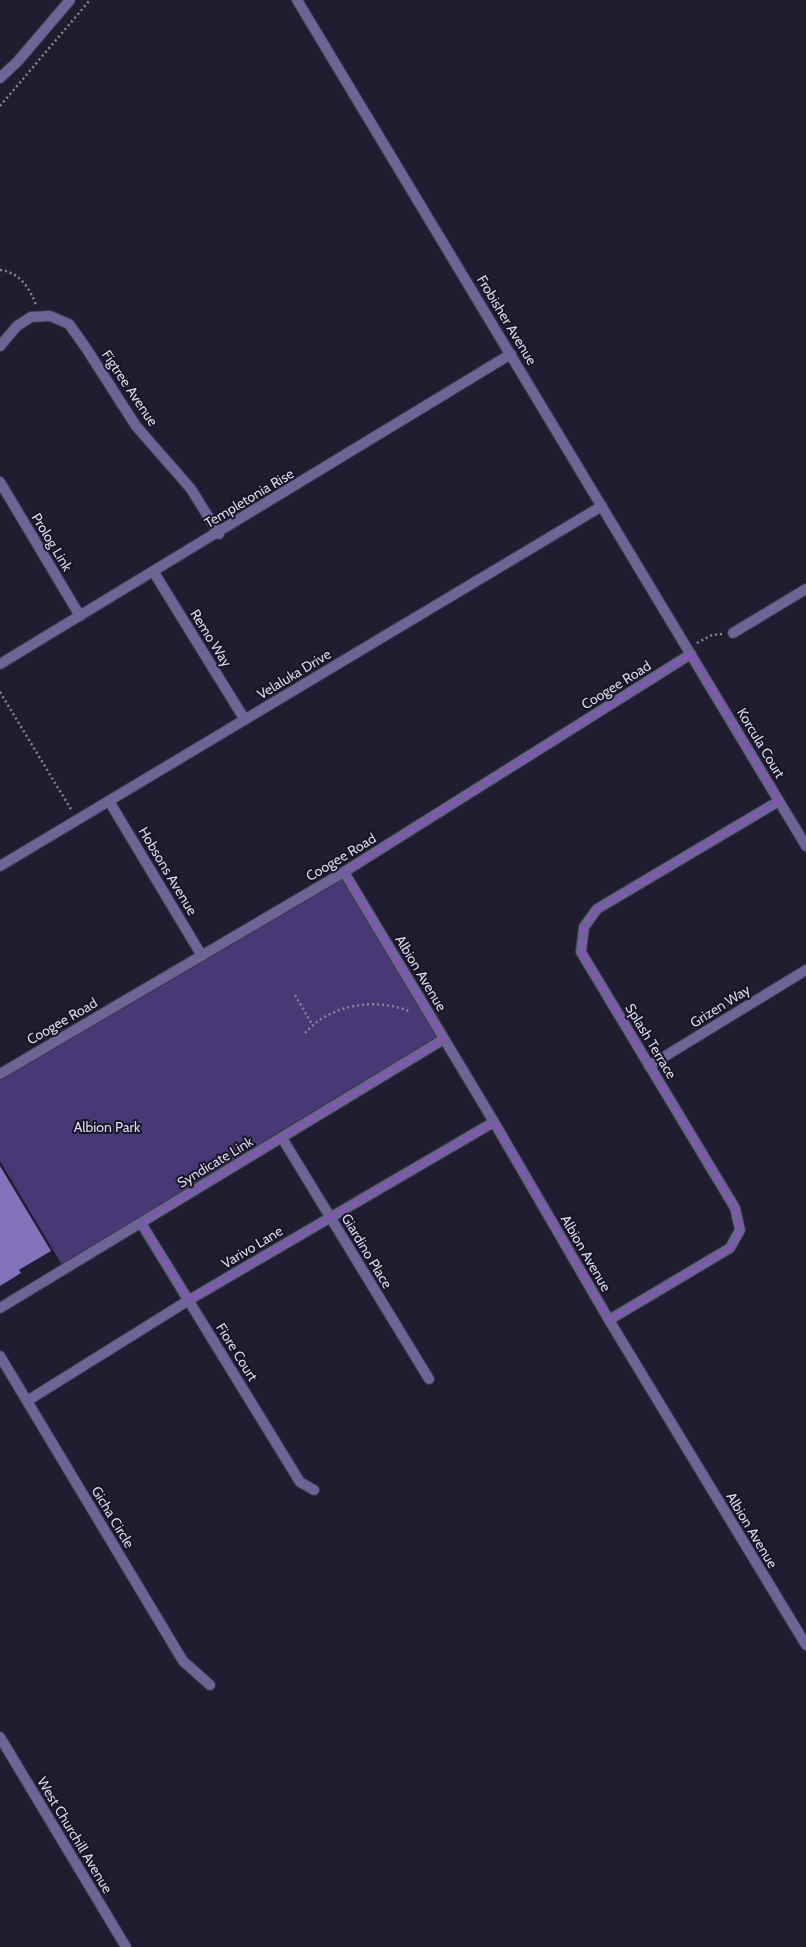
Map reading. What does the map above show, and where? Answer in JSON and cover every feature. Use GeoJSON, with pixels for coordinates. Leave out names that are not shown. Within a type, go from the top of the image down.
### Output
{"type":"FeatureCollection","features":[{"type":"Feature","properties":{"kind":"street"},"geometry":{"type":"LineString","coordinates":[[0,78],[18,61],[70,0]]}},
{"type":"Feature","properties":{"kind":"street","name":"Frobisher Avenue"},"geometry":{"type":"LineString","coordinates":[[297,0],[689,651]]}},
{"type":"Feature","properties":{"kind":"street"},"geometry":{"type":"LineString","coordinates":[[0,346],[21,323],[31,317],[39,315]]}},
{"type":"Feature","properties":{"kind":"street","name":"Figtree Avenue"},"geometry":{"type":"LineString","coordinates":[[39,315],[50,316],[69,324],[136,426],[191,489],[218,534]]}},
{"type":"Feature","properties":{"kind":"street","name":"Templetonia Rise"},"geometry":{"type":"LineString","coordinates":[[0,664],[153,571],[218,534],[511,354]]}},
{"type":"Feature","properties":{"kind":"street","name":"Prolog Link"},"geometry":{"type":"LineString","coordinates":[[0,482],[80,616]]}},
{"type":"Feature","properties":{"kind":"street","name":"Velaluka Drive"},"geometry":{"type":"LineString","coordinates":[[0,866],[602,506]]}},
{"type":"Feature","properties":{"kind":"street","name":"Remo Way"},"geometry":{"type":"LineString","coordinates":[[153,571],[245,720]]}},
{"type":"Feature","properties":{"kind":"street"},"geometry":{"type":"LineString","coordinates":[[733,633],[806,589]]}},
{"type":"Feature","properties":{"kind":"street","name":"Korcula Court"},"geometry":{"type":"LineString","coordinates":[[689,651],[806,846]]}},
{"type":"Feature","properties":{"kind":"street","name":"Coogee Road"},"geometry":{"type":"LineString","coordinates":[[0,1074],[344,872],[689,651]]}},
{"type":"Feature","properties":{"kind":"street","name":"Hobsons Avenue"},"geometry":{"type":"LineString","coordinates":[[109,801],[202,956]]}},
{"type":"Feature","properties":{"kind":"street","name":"Splash Terrace"},"geometry":{"type":"LineString","coordinates":[[609,1320],[730,1248],[740,1230],[735,1208],[581,952],[584,927],[597,909],[779,802]]}},
{"type":"Feature","properties":{"kind":"street","name":"Albion Avenue"},"geometry":{"type":"LineString","coordinates":[[344,872],[494,1122],[609,1320],[806,1645]]}},
{"type":"Feature","properties":{"kind":"street","name":"Grizen Way"},"geometry":{"type":"LineString","coordinates":[[649,1066],[806,970]]}},
{"type":"Feature","properties":{"kind":"street","name":"Syndicate Link"},"geometry":{"type":"LineString","coordinates":[[0,1308],[444,1039]]}},
{"type":"Feature","properties":{"kind":"street","name":"Varivo Lane"},"geometry":{"type":"LineString","coordinates":[[27,1401],[189,1300],[494,1122]]}},
{"type":"Feature","properties":{"kind":"street","name":"Giardino Place"},"geometry":{"type":"LineString","coordinates":[[282,1138],[429,1379]]}},
{"type":"Feature","properties":{"kind":"street","name":"Fiore Court"},"geometry":{"type":"LineString","coordinates":[[141,1223],[300,1482],[314,1490]]}},
{"type":"Feature","properties":{"kind":"street","name":"Gicha Circle"},"geometry":{"type":"LineString","coordinates":[[0,1356],[184,1661],[210,1685]]}},
{"type":"Feature","properties":{"kind":"street","name":"West Churchill Avenue"},"geometry":{"type":"LineString","coordinates":[[0,1737],[126,1947]]}},
{"type":"Feature","properties":{"kind":"path"},"geometry":{"type":"LineString","coordinates":[[0,106],[90,0]]}},
{"type":"Feature","properties":{"kind":"path"},"geometry":{"type":"LineString","coordinates":[[0,270],[10,272],[21,280],[32,294],[39,315]]}},
{"type":"Feature","properties":{"kind":"path"},"geometry":{"type":"LineString","coordinates":[[689,651],[712,635],[733,633]]}},
{"type":"Feature","properties":{"kind":"path"},"geometry":{"type":"LineString","coordinates":[[0,692],[77,820]]}},
{"type":"Feature","properties":{"kind":"path"},"geometry":{"type":"LineString","coordinates":[[295,995],[313,1026]]}},
{"type":"Feature","properties":{"kind":"path"},"geometry":{"type":"LineString","coordinates":[[305,1033],[313,1026],[346,1008],[364,1004],[402,1008],[411,1012]]}},
{"type":"Feature","properties":{"kind":"highlighted area"},"geometry":{"type":"Polygon","coordinates":[[[691,654],[779,801],[597,909],[584,927],[581,952],[735,1208],[740,1230],[730,1248],[609,1320],[494,1122],[189,1300],[141,1223],[444,1039],[344,872],[691,654]]]}},
{"type":"Feature","properties":{"kind":"green space","name":"Albion Park"},"geometry":{"type":"Polygon","coordinates":[[[344,872],[444,1039],[65,1270],[0,1161],[0,1074],[344,872]]]}},
{"type":"Feature","properties":{"kind":"building"},"geometry":{"type":"Polygon","coordinates":[[[0,1166],[51,1251],[19,1270],[21,1273],[0,1286],[0,1166]]]}}]}
